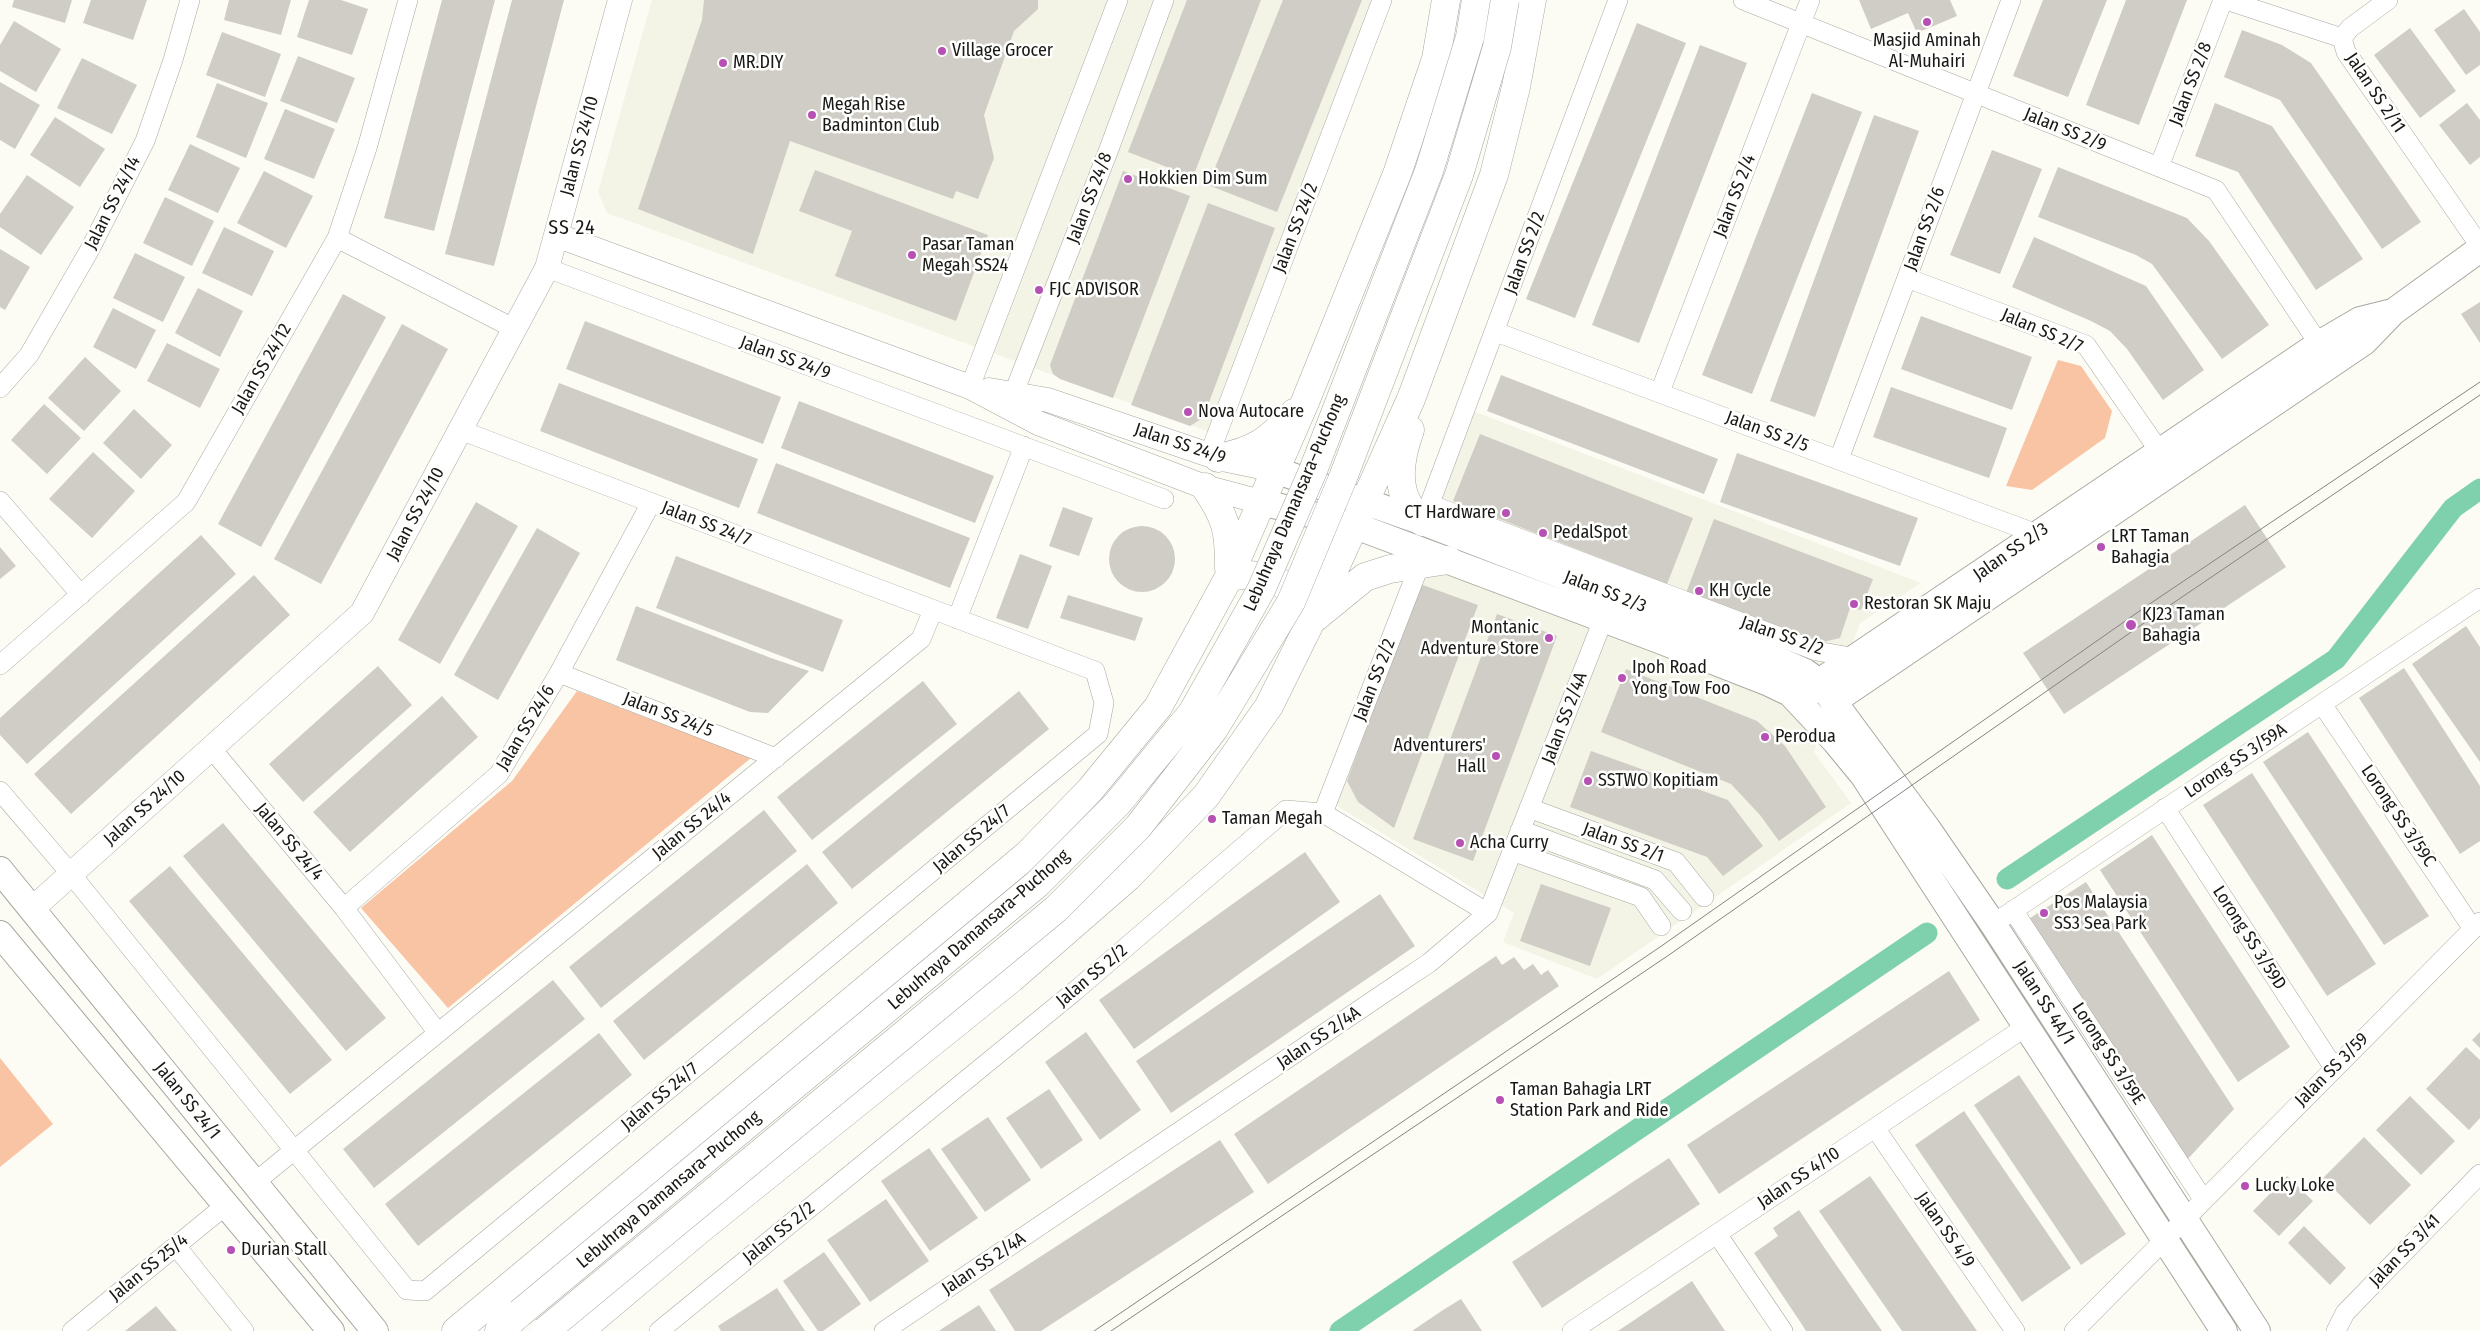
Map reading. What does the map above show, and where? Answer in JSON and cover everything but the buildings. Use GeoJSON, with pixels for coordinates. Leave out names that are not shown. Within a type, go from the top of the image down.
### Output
{"type":"FeatureCollection","features":[{"type":"Feature","properties":{"kind":"highway"},"geometry":{"type":"LineString","coordinates":[[456,1331],[1027,855],[1090,790],[1158,707],[1230,578],[1305,402],[1397,174],[1436,59],[1446,0]]}},
{"type":"Feature","properties":{"kind":"highway","name":"Lebuhraya Damansara–Puchong"},"geometry":{"type":"LineString","coordinates":[[499,1331],[1037,884],[1117,804],[1192,713],[1262,590],[1312,473],[1429,171],[1470,37],[1476,0]]}},
{"type":"Feature","properties":{"kind":"highway","name":"Lebuhraya Damansara–Puchong"},"geometry":{"type":"LineString","coordinates":[[545,1331],[1056,909],[1138,827],[1214,728],[1291,602],[1342,480],[1459,176],[1497,47],[1505,0]]}},
{"type":"Feature","properties":{"kind":"highway"},"geometry":{"type":"LineString","coordinates":[[579,1331],[1012,978],[1128,877],[1206,796],[1269,706],[1311,621],[1411,399],[1494,176],[1516,88],[1532,0]]}},
{"type":"Feature","properties":{"kind":"highway"},"geometry":{"type":"LineString","coordinates":[[1305,402],[1310,412],[1325,428],[1345,436],[1356,436],[1378,431],[1388,425],[1411,399]]}},
{"type":"Feature","properties":{"kind":"highway"},"geometry":{"type":"LineString","coordinates":[[1411,399],[1413,422],[1402,453],[1401,484],[1408,504],[1426,513]]}},
{"type":"Feature","properties":{"kind":"highway"},"geometry":{"type":"LineString","coordinates":[[1213,456],[1244,453],[1259,445],[1277,431],[1305,402]]}},
{"type":"Feature","properties":{"kind":"highway"},"geometry":{"type":"LineString","coordinates":[[1205,487],[1221,510],[1229,533],[1230,578]]}},
{"type":"Feature","properties":{"kind":"highway"},"geometry":{"type":"LineString","coordinates":[[1311,621],[1365,577],[1390,569],[1448,560]]}},
{"type":"Feature","properties":{"kind":"highway"},"geometry":{"type":"LineString","coordinates":[[1230,578],[1252,574],[1275,579],[1298,596],[1311,621]]}},
{"type":"Feature","properties":{"kind":"main road","name":"Jalan SS 2/3"},"geometry":{"type":"LineString","coordinates":[[1824,694],[2357,346],[2393,312],[2480,248]]}},
{"type":"Feature","properties":{"kind":"main road","name":"Jalan SS 2/3"},"geometry":{"type":"LineString","coordinates":[[1824,694],[1856,658],[2319,344],[2360,320],[2393,312]]}},
{"type":"Feature","properties":{"kind":"main road","name":"Jalan SS 2/3"},"geometry":{"type":"LineString","coordinates":[[1275,470],[1364,500],[1426,513],[1805,672],[1824,694]]}},
{"type":"Feature","properties":{"kind":"main road","name":"Jalan SS 2/3"},"geometry":{"type":"LineString","coordinates":[[1261,502],[1353,525],[1769,683],[1790,693]]}},
{"type":"Feature","properties":{"kind":"main road"},"geometry":{"type":"LineString","coordinates":[[1790,693],[1824,694],[1835,740]]}},
{"type":"Feature","properties":{"kind":"main road","name":"Jalan SS 4A/1"},"geometry":{"type":"LineString","coordinates":[[1790,693],[1835,740],[1863,775],[2224,1331]]}},
{"type":"Feature","properties":{"kind":"main road","name":"Jalan SS 4A/1"},"geometry":{"type":"LineString","coordinates":[[1824,694],[1927,828],[2003,917],[2183,1219],[2257,1331]]}},
{"type":"Feature","properties":{"kind":"main road","name":"Jalan SS 24/1"},"geometry":{"type":"LineString","coordinates":[[0,870],[374,1331]]}},
{"type":"Feature","properties":{"kind":"main road","name":"Jalan SS 24/1"},"geometry":{"type":"LineString","coordinates":[[0,934],[331,1331]]}},
{"type":"Feature","properties":{"kind":"street","name":"Jalan SS 24/14"},"geometry":{"type":"LineString","coordinates":[[0,388],[29,355],[89,251],[145,141],[173,60],[190,0]]}},
{"type":"Feature","properties":{"kind":"street","name":"Jalan SS 24/12"},"geometry":{"type":"LineString","coordinates":[[0,665],[186,502],[337,238],[368,148],[408,0]]}},
{"type":"Feature","properties":{"kind":"street","name":"Jalan SS 24/10"},"geometry":{"type":"LineString","coordinates":[[32,909],[362,613],[547,268],[620,0]]}},
{"type":"Feature","properties":{"kind":"street"},"geometry":{"type":"LineString","coordinates":[[970,387],[1118,0]]}},
{"type":"Feature","properties":{"kind":"street","name":"Jalan SS 24/8"},"geometry":{"type":"LineString","coordinates":[[1013,395],[1109,149],[1164,0]]}},
{"type":"Feature","properties":{"kind":"street","name":"Jalan SS 24/2"},"geometry":{"type":"LineString","coordinates":[[1213,456],[1382,0]]}},
{"type":"Feature","properties":{"kind":"street","name":"Jalan SS 2/2"},"geometry":{"type":"LineString","coordinates":[[1618,0],[1496,332],[1426,513],[1817,651],[1856,658]]}},
{"type":"Feature","properties":{"kind":"street","name":"Jalan SS 2/9"},"geometry":{"type":"LineString","coordinates":[[1743,0],[2216,190],[2319,344]]}},
{"type":"Feature","properties":{"kind":"street","name":"Jalan SS 2/4"},"geometry":{"type":"LineString","coordinates":[[1660,392],[1810,0]]}},
{"type":"Feature","properties":{"kind":"street","name":"Jalan SS 2/6"},"geometry":{"type":"LineString","coordinates":[[1839,458],[2011,0]]}},
{"type":"Feature","properties":{"kind":"street","name":"Jalan SS 2/11"},"geometry":{"type":"LineString","coordinates":[[2225,0],[2342,38],[2346,52],[2480,248]]}},
{"type":"Feature","properties":{"kind":"street","name":"Jalan SS 2/8"},"geometry":{"type":"LineString","coordinates":[[2159,167],[2225,0]]}},
{"type":"Feature","properties":{"kind":"street"},"geometry":{"type":"LineString","coordinates":[[2342,38],[2350,28],[2388,0]]}},
{"type":"Feature","properties":{"kind":"street","name":"Jalan SS 24/9"},"geometry":{"type":"LineString","coordinates":[[556,235],[970,387],[1038,424],[1205,487],[1261,502]]}},
{"type":"Feature","properties":{"kind":"street"},"geometry":{"type":"LineString","coordinates":[[337,238],[515,329]]}},
{"type":"Feature","properties":{"kind":"street","name":"Jalan SS 24/9"},"geometry":{"type":"LineString","coordinates":[[547,268],[1164,499]]}},
{"type":"Feature","properties":{"kind":"street","name":"Jalan SS 2/7"},"geometry":{"type":"LineString","coordinates":[[1907,278],[2086,345],[2160,452]]}},
{"type":"Feature","properties":{"kind":"street","name":"Jalan SS 2/5"},"geometry":{"type":"LineString","coordinates":[[1496,332],[1839,458],[2037,534]]}},
{"type":"Feature","properties":{"kind":"street","name":"Jalan SS 24/9"},"geometry":{"type":"LineString","coordinates":[[970,387],[1048,400],[1213,456],[1275,470]]}},
{"type":"Feature","properties":{"kind":"street","name":"Jalan SS 24/7"},"geometry":{"type":"LineString","coordinates":[[294,1150],[407,1290],[425,1291],[1098,734],[1104,703],[1095,671],[460,430]]}},
{"type":"Feature","properties":{"kind":"street"},"geometry":{"type":"LineString","coordinates":[[957,619],[1024,446]]}},
{"type":"Feature","properties":{"kind":"street"},"geometry":{"type":"LineString","coordinates":[[0,501],[81,595]]}},
{"type":"Feature","properties":{"kind":"street","name":"Jalan SS 24/6"},"geometry":{"type":"LineString","coordinates":[[344,908],[499,774],[559,673],[651,503]]}},
{"type":"Feature","properties":{"kind":"street","name":"Jalan SS 2/2"},"geometry":{"type":"LineString","coordinates":[[663,1330],[1075,991],[1286,810],[1323,813],[1420,564]]}},
{"type":"Feature","properties":{"kind":"street","name":"Lorong SS 3/59A"},"geometry":{"type":"LineString","coordinates":[[2003,917],[2480,599]]}},
{"type":"Feature","properties":{"kind":"street","name":"Jalan SS 24/4"},"geometry":{"type":"LineString","coordinates":[[254,1183],[921,639],[933,610]]}},
{"type":"Feature","properties":{"kind":"street","name":"Jalan SS 2/4A"},"geometry":{"type":"LineString","coordinates":[[884,1331],[1413,974],[1488,913],[1602,620]]}},
{"type":"Feature","properties":{"kind":"street","name":"Jalan SS 24/5"},"geometry":{"type":"LineString","coordinates":[[559,673],[776,758]]}},
{"type":"Feature","properties":{"kind":"street","name":"Lorong SS 3/59C"},"geometry":{"type":"LineString","coordinates":[[2322,704],[2477,926]]}},
{"type":"Feature","properties":{"kind":"street","name":"Jalan SS 24/4"},"geometry":{"type":"LineString","coordinates":[[212,748],[344,908],[438,1033]]}},
{"type":"Feature","properties":{"kind":"street"},"geometry":{"type":"LineString","coordinates":[[0,791],[71,874],[294,1150]]}},
{"type":"Feature","properties":{"kind":"street","name":"Jalan SS 2/1"},"geometry":{"type":"LineString","coordinates":[[1529,808],[1676,862],[1704,897]]}},
{"type":"Feature","properties":{"kind":"street","name":"Lorong SS 3/59D"},"geometry":{"type":"LineString","coordinates":[[2165,808],[2334,1068]]}},
{"type":"Feature","properties":{"kind":"street"},"geometry":{"type":"LineString","coordinates":[[1323,813],[1488,913]]}},
{"type":"Feature","properties":{"kind":"street","name":"Jalan SS 2/1"},"geometry":{"type":"LineString","coordinates":[[1520,830],[1655,880],[1682,911]]}},
{"type":"Feature","properties":{"kind":"street"},"geometry":{"type":"LineString","coordinates":[[1512,851],[1641,897],[1661,926]]}},
{"type":"Feature","properties":{"kind":"street","name":"Lorong SS 3/59E"},"geometry":{"type":"LineString","coordinates":[[2003,917],[2203,1199]]}},
{"type":"Feature","properties":{"kind":"street","name":"Jalan SS 3/59"},"geometry":{"type":"LineString","coordinates":[[2074,1331],[2183,1219],[2477,926]]}},
{"type":"Feature","properties":{"kind":"street","name":"Jalan SS 4/10"},"geometry":{"type":"LineString","coordinates":[[1572,1331],[2027,1026]]}},
{"type":"Feature","properties":{"kind":"street","name":"Jalan SS 4/9"},"geometry":{"type":"LineString","coordinates":[[1874,1128],[2015,1331]]}},
{"type":"Feature","properties":{"kind":"street","name":"Jalan SS 3/41"},"geometry":{"type":"LineString","coordinates":[[2336,1331],[2345,1313],[2480,1174]]}},
{"type":"Feature","properties":{"kind":"street","name":"Jalan SS 25/4"},"geometry":{"type":"LineString","coordinates":[[72,1331],[226,1205]]}},
{"type":"Feature","properties":{"kind":"street"},"geometry":{"type":"LineString","coordinates":[[1717,1234],[1783,1331]]}},
{"type":"Feature","properties":{"kind":"street"},"geometry":{"type":"LineString","coordinates":[[176,1246],[244,1331]]}},
{"type":"Feature","properties":{"kind":"shaded area"},"geometry":{"type":"Polygon","coordinates":[[[652,0],[1372,0],[1210,432],[607,213],[598,192],[652,0]]]}},
{"type":"Feature","properties":{"kind":"shaded area"},"geometry":{"type":"Polygon","coordinates":[[[2058,360],[2081,366],[2112,411],[2105,438],[2032,490],[2006,486],[2058,360]]]}},
{"type":"Feature","properties":{"kind":"shaded area"},"geometry":{"type":"Polygon","coordinates":[[[1473,411],[1921,583],[1860,623],[1814,752],[1851,803],[1597,979],[1503,942],[1514,913],[1321,796],[1473,411]]]}},
{"type":"Feature","properties":{"kind":"shaded area"},"geometry":{"type":"Polygon","coordinates":[[[577,691],[751,758],[448,1008],[361,908],[512,781],[577,691]]]}},
{"type":"Feature","properties":{"kind":"shaded area"},"geometry":{"type":"Polygon","coordinates":[[[0,1058],[53,1124],[0,1167],[0,1058]]]}},
{"type":"Feature","properties":{"kind":"waterway"},"geometry":{"type":"LineString","coordinates":[[2007,879],[2336,659],[2453,508],[2480,489]]}},
{"type":"Feature","properties":{"kind":"waterway"},"geometry":{"type":"LineString","coordinates":[[1340,1331],[1927,933]]}},
{"type":"Feature","properties":{"kind":"tram line"},"geometry":{"type":"LineString","coordinates":[[1094,1331],[1660,947],[2151,603],[2480,382]]}},
{"type":"Feature","properties":{"kind":"tram line"},"geometry":{"type":"LineString","coordinates":[[1111,1331],[1666,957],[2157,614],[2480,395]]}},
{"type":"Feature","properties":{"kind":"place","name":"Masjid Aminah Al-Muhairi"},"geometry":{"type":"Point","coordinates":[1927,22]}},
{"type":"Feature","properties":{"kind":"place","name":"Village Grocer"},"geometry":{"type":"Point","coordinates":[942,51]}},
{"type":"Feature","properties":{"kind":"place","name":"MR.DIY"},"geometry":{"type":"Point","coordinates":[723,63]}},
{"type":"Feature","properties":{"kind":"place","name":"Megah Rise Badminton Club"},"geometry":{"type":"Point","coordinates":[812,115]}},
{"type":"Feature","properties":{"kind":"place","name":"Hokkien Dim Sum"},"geometry":{"type":"Point","coordinates":[1128,179]}},
{"type":"Feature","properties":{"kind":"place","name":"Pasar Taman Megah SS24"},"geometry":{"type":"Point","coordinates":[912,255]}},
{"type":"Feature","properties":{"kind":"place","name":"FJC ADVISOR"},"geometry":{"type":"Point","coordinates":[1039,290]}},
{"type":"Feature","properties":{"kind":"place","name":"Nova Autocare"},"geometry":{"type":"Point","coordinates":[1188,412]}},
{"type":"Feature","properties":{"kind":"place","name":"CT Hardware"},"geometry":{"type":"Point","coordinates":[1506,513]}},
{"type":"Feature","properties":{"kind":"place","name":"PedalSpot"},"geometry":{"type":"Point","coordinates":[1543,533]}},
{"type":"Feature","properties":{"kind":"place","name":"LRT Taman Bahagia"},"geometry":{"type":"Point","coordinates":[2101,547]}},
{"type":"Feature","properties":{"kind":"place","name":"KH Cycle"},"geometry":{"type":"Point","coordinates":[1699,591]}},
{"type":"Feature","properties":{"kind":"place","name":"Restoran SK Maju"},"geometry":{"type":"Point","coordinates":[1854,604]}},
{"type":"Feature","properties":{"kind":"place","name":"KJ23 Taman Bahagia"},"geometry":{"type":"Point","coordinates":[2131,625]}},
{"type":"Feature","properties":{"kind":"place","name":"Montanic Adventure Store"},"geometry":{"type":"Point","coordinates":[1549,638]}},
{"type":"Feature","properties":{"kind":"place","name":"Ipoh Road Yong Tow Foo"},"geometry":{"type":"Point","coordinates":[1622,678]}},
{"type":"Feature","properties":{"kind":"place","name":"Perodua"},"geometry":{"type":"Point","coordinates":[1765,737]}},
{"type":"Feature","properties":{"kind":"place","name":"Adventurers' Hall"},"geometry":{"type":"Point","coordinates":[1496,756]}},
{"type":"Feature","properties":{"kind":"place","name":"SSTWO Kopitiam"},"geometry":{"type":"Point","coordinates":[1588,781]}},
{"type":"Feature","properties":{"kind":"place","name":"Taman Megah"},"geometry":{"type":"Point","coordinates":[1212,819]}},
{"type":"Feature","properties":{"kind":"place","name":"Acha Curry"},"geometry":{"type":"Point","coordinates":[1460,843]}},
{"type":"Feature","properties":{"kind":"place","name":"Pos Malaysia SS3 Sea Park"},"geometry":{"type":"Point","coordinates":[2044,913]}},
{"type":"Feature","properties":{"kind":"place","name":"Taman Bahagia LRT Station Park and Ride"},"geometry":{"type":"Point","coordinates":[1500,1100]}},
{"type":"Feature","properties":{"kind":"place","name":"Lucky Loke"},"geometry":{"type":"Point","coordinates":[2245,1186]}},
{"type":"Feature","properties":{"kind":"place","name":"Durian Stall"},"geometry":{"type":"Point","coordinates":[231,1250]}},
{"type":"Feature","properties":{"kind":"district","name":"SS 24"},"geometry":{"type":"Point","coordinates":[572,228]}}]}
